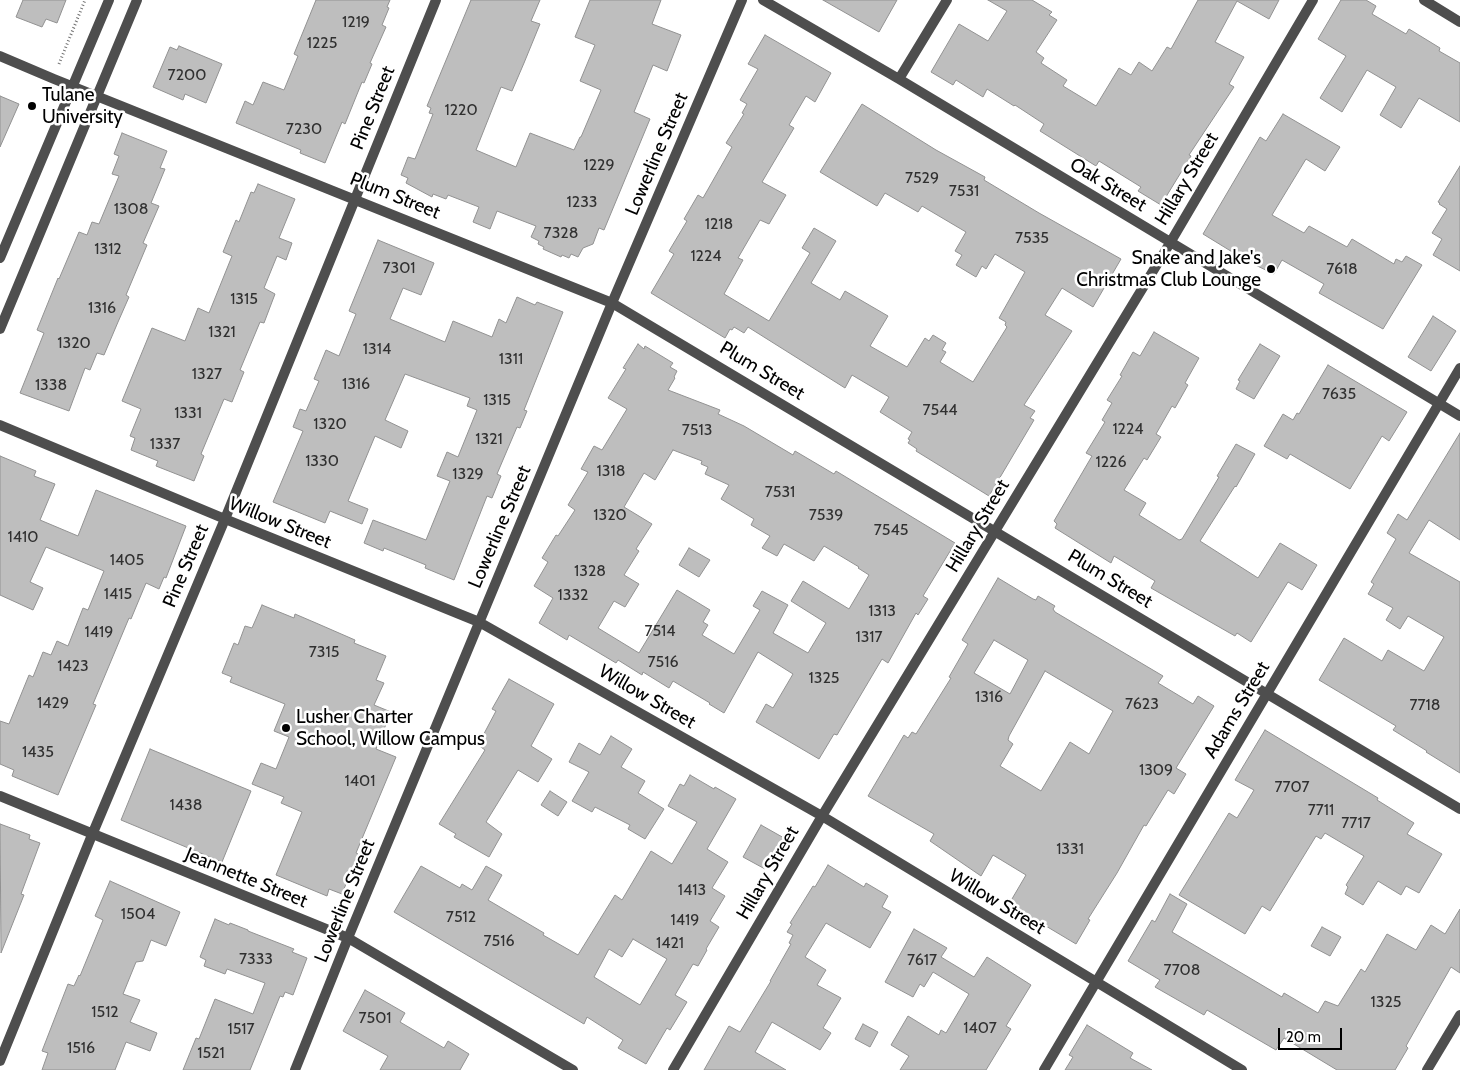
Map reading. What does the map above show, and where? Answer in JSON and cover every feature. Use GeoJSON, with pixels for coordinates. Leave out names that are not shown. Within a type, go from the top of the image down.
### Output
{"type":"FeatureCollection","features":[{"type":"Feature","properties":{"kind":"street"},"geometry":{"type":"LineString","coordinates":[[0,258],[109,0]]}},
{"type":"Feature","properties":{"kind":"street"},"geometry":{"type":"LineString","coordinates":[[0,329],[138,0]]}},
{"type":"Feature","properties":{"kind":"street","name":"Pine Street"},"geometry":{"type":"LineString","coordinates":[[0,1061],[92,835],[225,519],[436,0]]}},
{"type":"Feature","properties":{"kind":"street","name":"Lowerline Street"},"geometry":{"type":"LineString","coordinates":[[296,1070],[348,938],[479,622],[612,303],[742,0]]}},
{"type":"Feature","properties":{"kind":"street","name":"Oak Street"},"geometry":{"type":"LineString","coordinates":[[763,0],[900,79],[1460,416]]}},
{"type":"Feature","properties":{"kind":"street"},"geometry":{"type":"LineString","coordinates":[[900,79],[947,0]]}},
{"type":"Feature","properties":{"kind":"street","name":"Hillary Street"},"geometry":{"type":"LineString","coordinates":[[672,1070],[822,816],[1170,242],[1313,0]]}},
{"type":"Feature","properties":{"kind":"street"},"geometry":{"type":"LineString","coordinates":[[1424,0],[1460,22]]}},
{"type":"Feature","properties":{"kind":"street","name":"Plum Street"},"geometry":{"type":"LineString","coordinates":[[0,56],[612,303],[1460,809]]}},
{"type":"Feature","properties":{"kind":"street","name":"Adams Street"},"geometry":{"type":"LineString","coordinates":[[1044,1070],[1460,368]]}},
{"type":"Feature","properties":{"kind":"street","name":"Willow Street"},"geometry":{"type":"LineString","coordinates":[[0,425],[479,622],[822,816],[1242,1070]]}},
{"type":"Feature","properties":{"kind":"street","name":"Jeannette Street"},"geometry":{"type":"LineString","coordinates":[[0,796],[348,938],[574,1070]]}},
{"type":"Feature","properties":{"kind":"street"},"geometry":{"type":"LineString","coordinates":[[1427,1070],[1460,1015]]}},
{"type":"Feature","properties":{"kind":"path"},"geometry":{"type":"LineString","coordinates":[[54,79],[85,0]]}},
{"type":"Feature","properties":{"kind":"building"},"geometry":{"type":"Polygon","coordinates":[[[23,0],[66,0],[57,23],[46,19],[42,27],[16,17],[23,0]]]}},
{"type":"Feature","properties":{"kind":"building"},"geometry":{"type":"Polygon","coordinates":[[[316,0],[390,0],[382,25],[386,27],[370,63],[372,64],[364,83],[362,82],[345,124],[342,122],[325,163],[300,153],[301,150],[236,123],[245,101],[253,105],[263,82],[284,90],[298,56],[294,54],[316,0]]]}},
{"type":"Feature","properties":{"kind":"building"},"geometry":{"type":"Polygon","coordinates":[[[471,0],[540,0],[531,21],[540,24],[524,63],[512,91],[501,87],[476,150],[516,167],[530,133],[574,150],[581,137],[601,90],[580,81],[595,45],[575,37],[590,0],[661,0],[652,24],[681,35],[667,71],[653,65],[634,112],[650,119],[604,230],[599,228],[593,244],[583,248],[578,257],[571,254],[569,258],[562,255],[561,257],[543,249],[544,247],[538,244],[539,241],[531,237],[536,226],[497,211],[490,229],[473,222],[479,207],[448,195],[446,199],[433,194],[432,197],[406,183],[408,178],[401,175],[408,157],[415,159],[433,114],[429,113],[431,108],[427,106],[471,0]]]}},
{"type":"Feature","properties":{"kind":"building"},"geometry":{"type":"Polygon","coordinates":[[[823,0],[897,0],[879,32],[823,0]]]}},
{"type":"Feature","properties":{"kind":"building"},"geometry":{"type":"Polygon","coordinates":[[[988,0],[1032,0],[1052,12],[1049,15],[1057,20],[1036,52],[1044,58],[1041,63],[1067,80],[1063,86],[1096,106],[1119,68],[1131,75],[1139,62],[1152,71],[1167,47],[1171,49],[1198,0],[1279,0],[1269,19],[1237,1],[1215,42],[1244,57],[1229,84],[1234,87],[1189,155],[1191,156],[1161,205],[1138,191],[1141,187],[1099,161],[1096,166],[1040,131],[1044,124],[1015,105],[987,89],[983,97],[956,80],[953,85],[931,72],[959,24],[988,41],[1007,11],[988,0]]]}},
{"type":"Feature","properties":{"kind":"building"},"geometry":{"type":"Polygon","coordinates":[[[1341,0],[1366,0],[1376,6],[1372,14],[1406,34],[1409,29],[1440,48],[1439,51],[1460,63],[1460,122],[1419,98],[1401,128],[1380,115],[1396,87],[1367,70],[1342,112],[1320,98],[1346,56],[1318,39],[1341,0]]]}},
{"type":"Feature","properties":{"kind":"building"},"geometry":{"type":"Polygon","coordinates":[[[765,35],[831,73],[815,102],[806,96],[789,125],[794,128],[762,182],[786,195],[769,224],[760,220],[738,258],[743,260],[724,294],[769,321],[810,253],[802,248],[814,228],[836,241],[811,283],[840,300],[845,291],[888,316],[870,346],[907,367],[925,338],[929,341],[933,335],[946,343],[942,350],[946,352],[940,362],[973,382],[1007,327],[1005,325],[1006,322],[999,318],[1025,272],[995,254],[986,269],[982,266],[976,277],[956,265],[962,255],[955,251],[966,232],[922,206],[918,212],[885,193],[877,206],[820,172],[862,104],[936,150],[985,177],[984,180],[1039,213],[1121,259],[1093,307],[1062,288],[1045,315],[1072,331],[1024,405],[1035,411],[1030,418],[1034,420],[989,496],[916,451],[917,449],[908,443],[912,432],[880,412],[889,397],[852,375],[845,388],[748,327],[744,333],[734,327],[732,330],[730,329],[725,338],[651,293],[674,254],[669,251],[687,221],[684,219],[698,195],[703,198],[732,147],[726,143],[744,114],[742,113],[747,104],[740,100],[758,69],[748,64],[765,35]]]}},
{"type":"Feature","properties":{"kind":"building"},"geometry":{"type":"Polygon","coordinates":[[[179,46],[222,64],[206,103],[185,94],[183,100],[153,87],[170,47],[177,50],[179,46]]]}},
{"type":"Feature","properties":{"kind":"building"},"geometry":{"type":"Polygon","coordinates":[[[0,96],[19,104],[0,147],[0,96]]]}},
{"type":"Feature","properties":{"kind":"building"},"geometry":{"type":"Polygon","coordinates":[[[1283,114],[1340,147],[1325,171],[1306,159],[1272,215],[1304,233],[1309,226],[1347,247],[1352,239],[1394,264],[1396,259],[1402,262],[1406,256],[1422,265],[1383,329],[1319,293],[1324,284],[1282,260],[1274,274],[1247,261],[1203,234],[1260,137],[1266,141],[1283,114]]]}},
{"type":"Feature","properties":{"kind":"building"},"geometry":{"type":"Polygon","coordinates":[[[122,133],[167,151],[160,168],[165,169],[151,203],[159,206],[143,243],[147,245],[126,295],[129,297],[104,355],[97,353],[90,370],[85,368],[69,411],[20,393],[44,333],[37,330],[58,278],[79,232],[87,235],[92,222],[99,224],[119,176],[112,174],[119,156],[114,154],[122,133]]]}},
{"type":"Feature","properties":{"kind":"building"},"geometry":{"type":"Polygon","coordinates":[[[1460,166],[1460,271],[1433,255],[1442,239],[1432,233],[1447,209],[1438,202],[1460,166]]]}},
{"type":"Feature","properties":{"kind":"building"},"geometry":{"type":"Polygon","coordinates":[[[258,184],[295,199],[279,238],[292,243],[286,260],[277,256],[264,288],[275,294],[264,323],[260,322],[240,370],[244,372],[232,402],[224,399],[201,454],[204,456],[194,481],[156,466],[158,461],[131,450],[135,438],[130,436],[141,409],[122,401],[152,328],[185,341],[198,308],[209,313],[232,256],[223,252],[236,220],[239,222],[251,192],[254,193],[258,184]]]}},
{"type":"Feature","properties":{"kind":"building"},"geometry":{"type":"Polygon","coordinates":[[[378,240],[434,263],[421,295],[403,288],[390,319],[445,342],[453,321],[492,337],[499,319],[506,323],[517,297],[535,305],[537,302],[563,312],[524,410],[527,411],[520,428],[517,427],[497,474],[501,476],[492,498],[487,496],[454,580],[425,568],[426,565],[384,548],[383,551],[364,543],[373,520],[426,540],[450,481],[437,476],[447,452],[458,457],[477,410],[467,406],[470,398],[405,374],[385,420],[408,431],[401,448],[375,436],[348,501],[368,509],[362,524],[330,511],[325,523],[273,502],[303,431],[293,427],[300,409],[306,411],[319,381],[314,379],[326,350],[339,356],[356,314],[349,311],[378,240]]]}},
{"type":"Feature","properties":{"kind":"building"},"geometry":{"type":"Polygon","coordinates":[[[1433,316],[1456,331],[1431,371],[1408,357],[1433,316]]]}},
{"type":"Feature","properties":{"kind":"building"},"geometry":{"type":"Polygon","coordinates":[[[1154,332],[1199,358],[1185,383],[1188,385],[1175,408],[1172,406],[1156,434],[1161,437],[1147,460],[1144,458],[1124,490],[1146,503],[1139,515],[1179,540],[1182,539],[1219,477],[1217,476],[1236,444],[1255,454],[1236,487],[1200,541],[1258,578],[1280,543],[1317,565],[1302,590],[1288,582],[1251,642],[1237,633],[1235,636],[1151,588],[1155,581],[1114,556],[1111,563],[1055,528],[1057,524],[1054,521],[1092,456],[1086,453],[1105,422],[1102,420],[1112,403],[1107,400],[1122,376],[1120,375],[1133,352],[1140,356],[1154,332]]]}},
{"type":"Feature","properties":{"kind":"building"},"geometry":{"type":"Polygon","coordinates":[[[638,344],[644,349],[645,346],[673,363],[670,367],[677,371],[668,390],[720,410],[718,414],[744,426],[793,455],[795,451],[834,474],[836,471],[955,543],[923,596],[928,599],[918,615],[916,613],[888,663],[882,659],[837,735],[834,734],[819,759],[756,722],[766,704],[773,708],[793,674],[758,652],[724,713],[673,681],[669,688],[643,672],[642,675],[618,660],[616,663],[569,635],[567,640],[539,623],[553,598],[534,586],[548,562],[542,558],[575,510],[568,505],[588,472],[581,469],[594,446],[602,450],[627,409],[608,398],[626,369],[623,368],[638,344]],[[673,450],[655,480],[644,473],[624,507],[652,524],[636,549],[639,551],[624,575],[639,584],[625,607],[614,601],[598,628],[639,653],[677,590],[710,610],[703,622],[708,625],[702,635],[734,654],[760,610],[753,606],[762,591],[788,605],[773,633],[808,653],[826,623],[791,601],[803,581],[849,609],[869,575],[824,546],[814,561],[784,544],[777,556],[762,548],[770,536],[751,525],[754,519],[721,499],[729,485],[705,474],[708,467],[701,464],[702,461],[673,450]]]}},
{"type":"Feature","properties":{"kind":"building"},"geometry":{"type":"Polygon","coordinates":[[[1260,344],[1280,356],[1254,399],[1236,389],[1240,381],[1238,380],[1260,344]]]}},
{"type":"Feature","properties":{"kind":"building"},"geometry":{"type":"Polygon","coordinates":[[[1328,365],[1407,412],[1389,441],[1382,436],[1350,489],[1290,454],[1287,459],[1264,446],[1283,414],[1293,420],[1297,413],[1299,414],[1328,365]]]}},
{"type":"Feature","properties":{"kind":"building"},"geometry":{"type":"Polygon","coordinates":[[[1460,433],[1460,540],[1429,520],[1409,553],[1460,582],[1460,773],[1393,730],[1396,726],[1319,680],[1344,638],[1382,661],[1388,650],[1424,671],[1444,637],[1408,616],[1400,629],[1386,620],[1393,608],[1368,594],[1374,584],[1371,582],[1396,539],[1387,533],[1398,514],[1407,520],[1460,433]]]}},
{"type":"Feature","properties":{"kind":"building"},"geometry":{"type":"Polygon","coordinates":[[[0,456],[36,471],[34,476],[55,484],[40,520],[78,536],[96,490],[186,526],[166,578],[164,577],[159,589],[146,583],[131,619],[129,618],[93,704],[96,705],[58,795],[12,776],[14,770],[0,764],[0,721],[9,724],[29,675],[33,677],[43,652],[51,655],[57,641],[68,646],[83,608],[88,610],[104,571],[46,547],[30,582],[43,588],[33,610],[0,595],[0,456]]]}},
{"type":"Feature","properties":{"kind":"building"},"geometry":{"type":"Polygon","coordinates":[[[689,548],[710,560],[699,577],[679,565],[689,548]]]}},
{"type":"Feature","properties":{"kind":"building"},"geometry":{"type":"Polygon","coordinates":[[[998,578],[1033,599],[1036,600],[1038,596],[1055,606],[1053,609],[1055,612],[1163,676],[1158,683],[1193,704],[1198,696],[1214,706],[1176,768],[1186,774],[1174,794],[1168,790],[1146,826],[1144,825],[1088,919],[1090,920],[1076,944],[1009,904],[1026,875],[993,855],[981,876],[930,841],[934,834],[868,796],[904,735],[908,738],[912,732],[916,734],[951,678],[949,677],[968,644],[962,640],[998,578]],[[994,640],[974,673],[1010,694],[1028,660],[994,640]],[[1045,671],[1009,736],[1008,740],[1013,744],[1000,766],[1041,791],[1070,742],[1089,754],[1113,711],[1045,671]]]}},
{"type":"Feature","properties":{"kind":"building"},"geometry":{"type":"Polygon","coordinates":[[[262,605],[294,618],[295,614],[355,640],[354,643],[386,656],[376,680],[384,683],[374,705],[391,712],[376,749],[396,757],[356,853],[358,854],[342,894],[329,889],[327,896],[276,875],[302,812],[281,803],[284,797],[252,784],[261,763],[276,769],[289,737],[274,731],[285,704],[230,682],[232,677],[222,673],[234,643],[238,645],[245,626],[252,628],[262,605]]]}},
{"type":"Feature","properties":{"kind":"building"},"geometry":{"type":"Polygon","coordinates":[[[509,679],[554,704],[531,746],[552,759],[538,782],[518,770],[486,822],[502,834],[489,857],[454,837],[456,834],[439,824],[485,750],[478,745],[496,711],[492,709],[509,679]]]}},
{"type":"Feature","properties":{"kind":"building"},"geometry":{"type":"Polygon","coordinates":[[[1265,730],[1378,798],[1377,800],[1414,823],[1407,834],[1442,854],[1419,893],[1406,886],[1401,895],[1378,881],[1363,905],[1345,894],[1348,887],[1346,885],[1364,856],[1325,833],[1321,839],[1316,836],[1270,911],[1262,906],[1245,934],[1179,895],[1229,813],[1237,818],[1254,790],[1235,780],[1265,730]]]}},
{"type":"Feature","properties":{"kind":"building"},"geometry":{"type":"Polygon","coordinates":[[[611,736],[632,749],[621,767],[645,781],[638,793],[664,809],[645,839],[628,829],[630,825],[595,807],[592,812],[572,801],[589,772],[569,762],[579,743],[600,755],[611,736]]]}},
{"type":"Feature","properties":{"kind":"building"},"geometry":{"type":"Polygon","coordinates":[[[150,749],[251,791],[222,862],[121,820],[150,749]]]}},
{"type":"Feature","properties":{"kind":"building"},"geometry":{"type":"Polygon","coordinates":[[[690,775],[736,799],[707,849],[728,862],[712,888],[725,896],[710,921],[719,927],[698,966],[693,964],[675,995],[687,1002],[670,1030],[667,1028],[646,1064],[618,1048],[623,1040],[587,1017],[584,1024],[394,912],[421,866],[460,888],[462,884],[472,890],[486,866],[502,875],[488,900],[578,955],[615,895],[622,900],[651,851],[672,864],[697,822],[668,806],[680,784],[684,786],[690,775]],[[633,939],[622,957],[609,949],[594,977],[640,1005],[667,959],[633,939]]]}},
{"type":"Feature","properties":{"kind":"building"},"geometry":{"type":"Polygon","coordinates":[[[550,791],[567,802],[558,816],[541,805],[550,791]]]}},
{"type":"Feature","properties":{"kind":"building"},"geometry":{"type":"Polygon","coordinates":[[[0,824],[30,835],[29,839],[40,843],[21,894],[24,895],[1,953],[0,824]]]}},
{"type":"Feature","properties":{"kind":"building"},"geometry":{"type":"Polygon","coordinates":[[[761,825],[784,838],[765,869],[743,857],[761,825]]]}},
{"type":"Feature","properties":{"kind":"building"},"geometry":{"type":"Polygon","coordinates":[[[828,865],[864,887],[866,883],[888,896],[882,907],[891,912],[870,948],[826,923],[805,957],[826,970],[817,985],[841,998],[823,1028],[831,1033],[820,1050],[772,1022],[755,1052],[786,1070],[704,1070],[729,1026],[740,1032],[771,981],[791,944],[789,943],[793,935],[787,932],[792,924],[790,923],[828,865]]]}},
{"type":"Feature","properties":{"kind":"building"},"geometry":{"type":"Polygon","coordinates":[[[110,881],[180,912],[166,946],[151,940],[143,961],[136,962],[123,994],[140,1000],[130,1022],[157,1033],[150,1051],[126,1042],[115,1070],[42,1070],[48,1053],[42,1051],[68,984],[74,986],[80,976],[103,920],[95,916],[110,881]]]}},
{"type":"Feature","properties":{"kind":"building"},"geometry":{"type":"Polygon","coordinates":[[[1170,894],[1187,904],[1172,932],[1282,997],[1284,993],[1318,1013],[1325,1001],[1338,1006],[1361,969],[1365,972],[1387,934],[1416,950],[1431,925],[1445,934],[1460,909],[1460,973],[1451,967],[1406,1046],[1408,1048],[1395,1070],[1337,1070],[1284,1038],[1276,1050],[1207,1010],[1204,1015],[1155,987],[1160,980],[1128,961],[1152,920],[1155,922],[1170,894]]]}},
{"type":"Feature","properties":{"kind":"building"},"geometry":{"type":"Polygon","coordinates":[[[215,919],[229,925],[230,923],[294,949],[292,952],[307,958],[293,995],[285,992],[283,997],[280,996],[250,1070],[183,1070],[196,1038],[199,1039],[215,999],[253,1014],[265,983],[227,969],[225,974],[204,966],[206,960],[200,957],[215,919]]]}},
{"type":"Feature","properties":{"kind":"building"},"geometry":{"type":"Polygon","coordinates":[[[1322,927],[1341,937],[1330,956],[1311,946],[1322,927]]]}},
{"type":"Feature","properties":{"kind":"building"},"geometry":{"type":"Polygon","coordinates":[[[914,929],[947,948],[941,957],[974,977],[987,957],[1031,985],[1006,1026],[1011,1029],[986,1070],[900,1070],[909,1056],[891,1045],[908,1016],[939,1035],[941,1030],[946,1033],[969,994],[933,972],[924,987],[920,984],[913,997],[885,982],[914,929]]]}},
{"type":"Feature","properties":{"kind":"building"},"geometry":{"type":"Polygon","coordinates":[[[365,990],[405,1013],[400,1022],[444,1048],[448,1041],[469,1054],[460,1070],[380,1070],[388,1056],[343,1031],[365,990]]]}},
{"type":"Feature","properties":{"kind":"building"},"geometry":{"type":"Polygon","coordinates":[[[863,1024],[878,1032],[870,1047],[855,1039],[863,1024]]]}},
{"type":"Feature","properties":{"kind":"building"},"geometry":{"type":"Polygon","coordinates":[[[1087,1025],[1133,1053],[1130,1058],[1152,1070],[1065,1070],[1073,1057],[1069,1055],[1087,1025]]]}},
{"type":"Feature","properties":{"kind":"place","name":"Tulane University"},"geometry":{"type":"Point","coordinates":[32,106]}},
{"type":"Feature","properties":{"kind":"place","name":"Snake and Jake's Christmas Club Lounge"},"geometry":{"type":"Point","coordinates":[1271,269]}},
{"type":"Feature","properties":{"kind":"place","name":"Lusher Charter School, Willow Campus"},"geometry":{"type":"Point","coordinates":[286,728]}}]}
